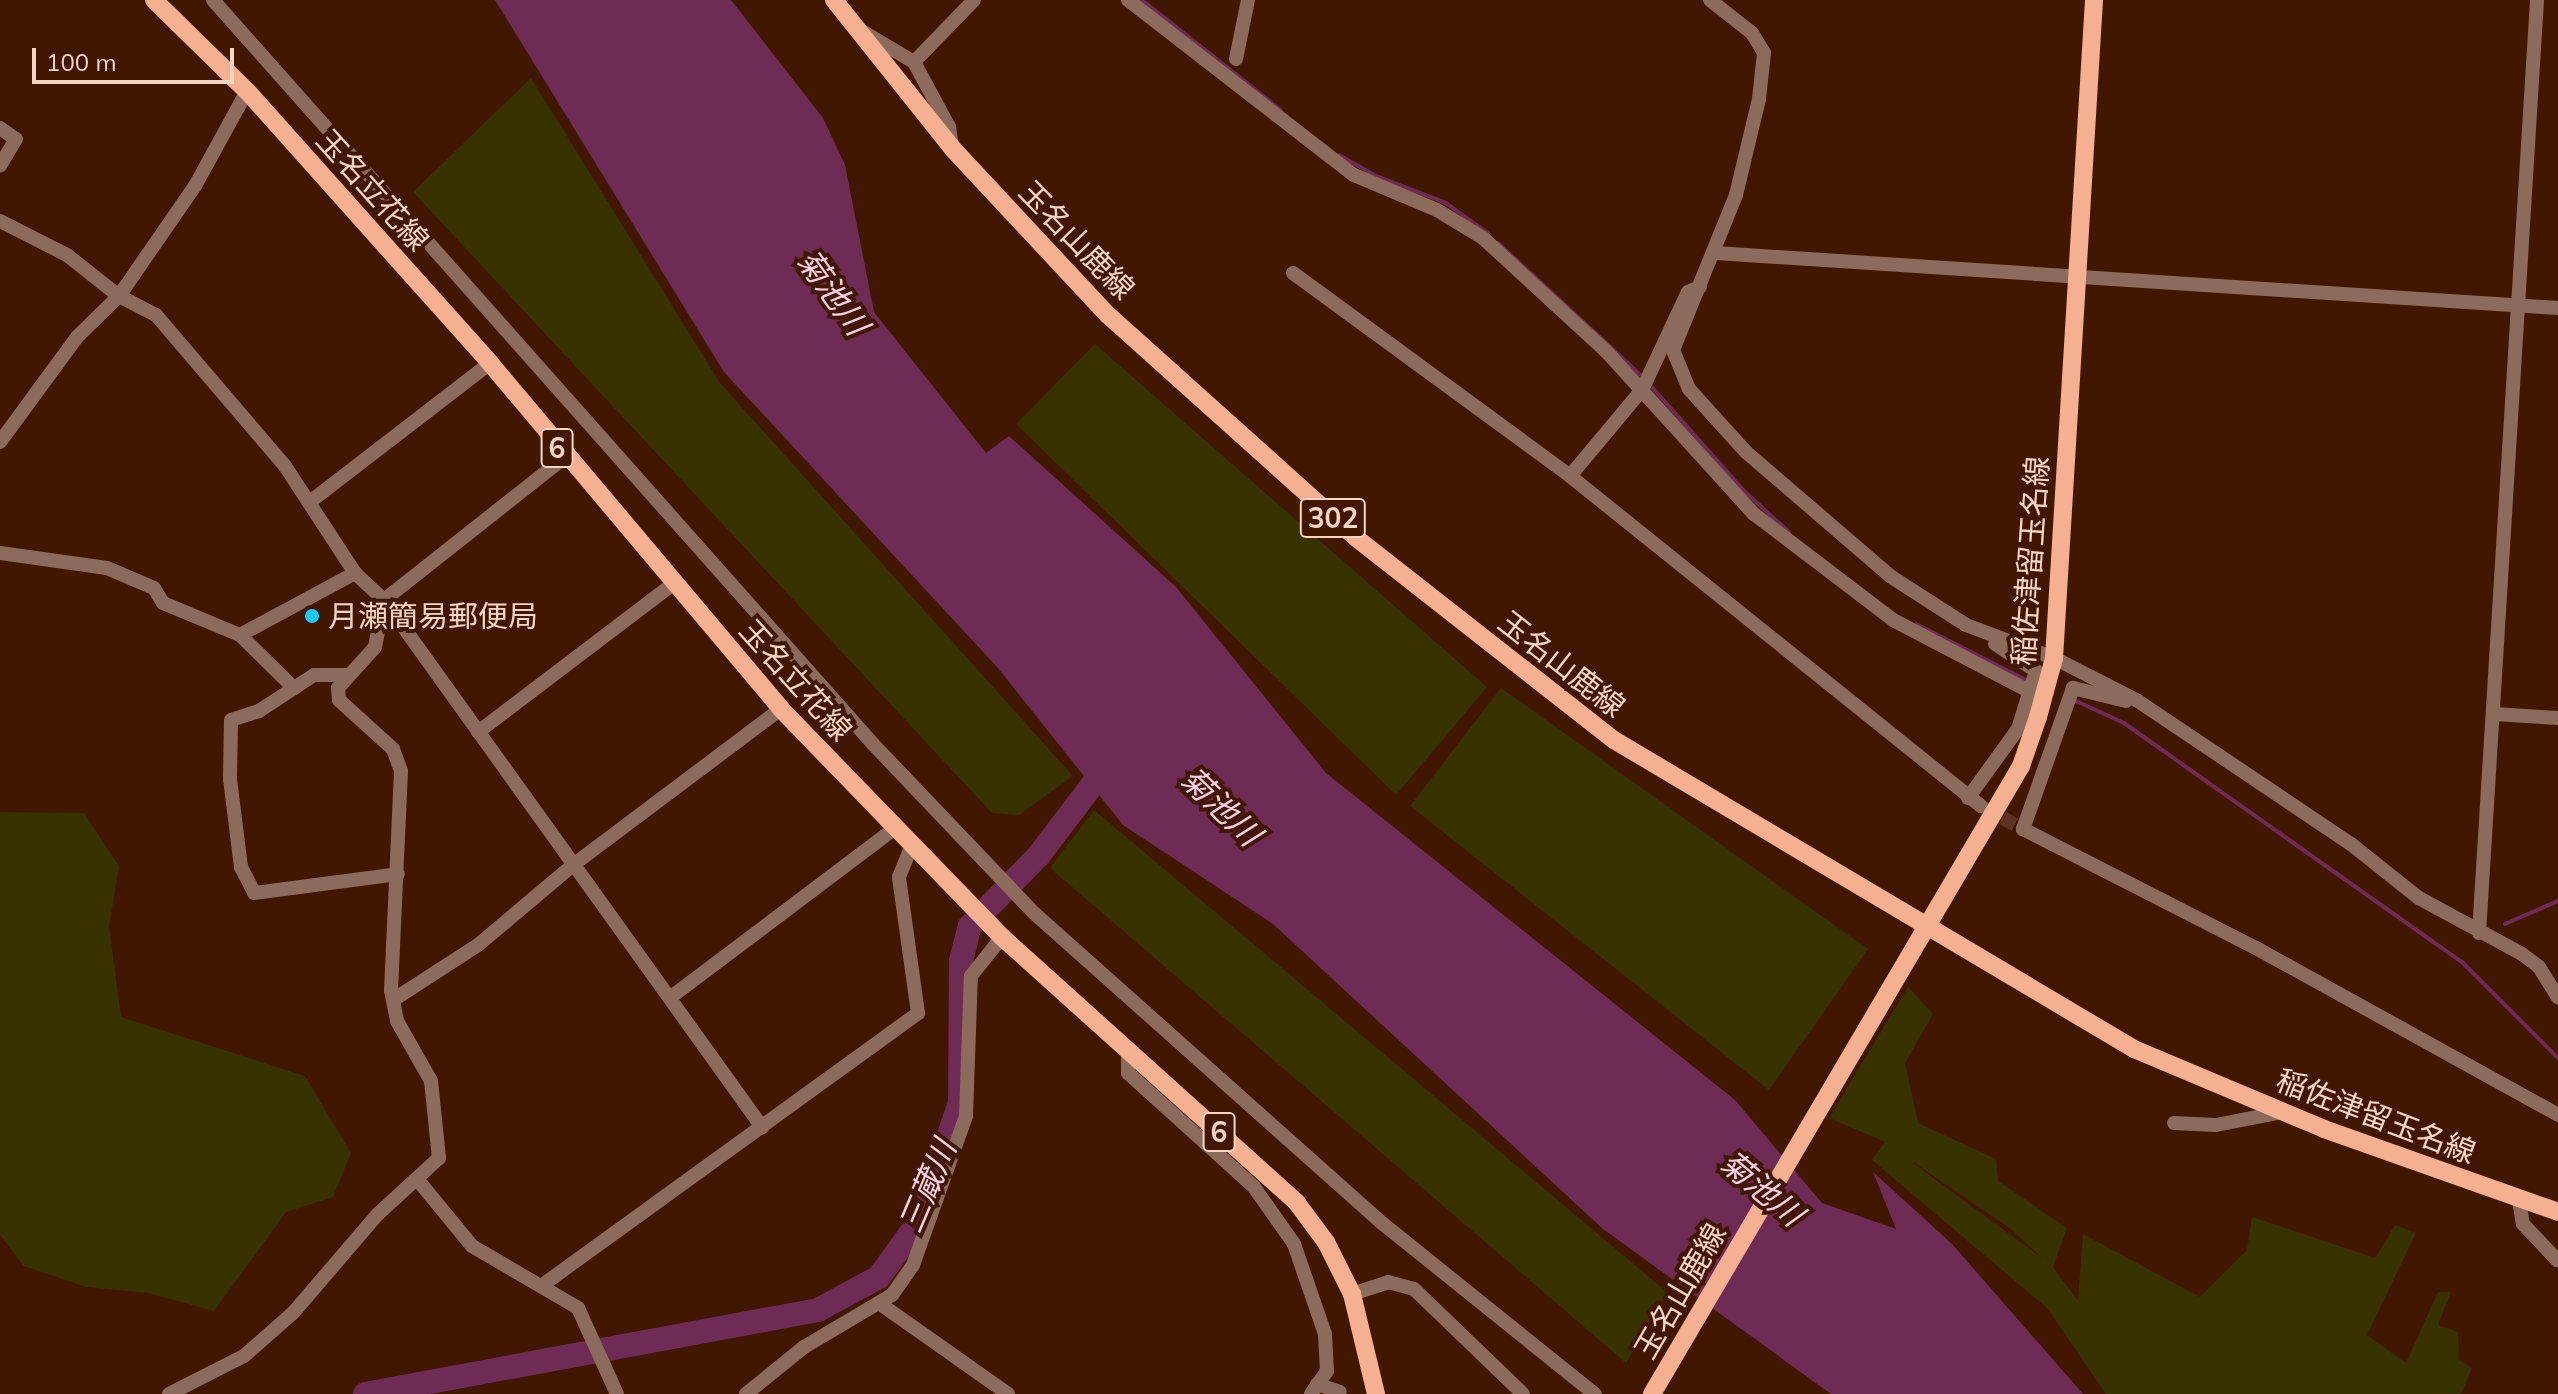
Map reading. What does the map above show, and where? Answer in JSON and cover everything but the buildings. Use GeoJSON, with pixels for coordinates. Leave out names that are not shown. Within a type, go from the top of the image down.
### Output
{"type":"FeatureCollection","features":[{"type":"Feature","properties":{"kind":"main road","name":"玉名立花線"},"geometry":{"type":"LineString","coordinates":[[154,0],[247,91],[490,363],[565,457],[781,709],[985,921],[1297,1203],[1326,1242],[1352,1294],[1376,1394]]}},
{"type":"Feature","properties":{"kind":"main road","name":"玉名山鹿線"},"geometry":{"type":"LineString","coordinates":[[834,0],[952,148],[1108,315],[1355,537],[1614,740],[1924,928],[1652,1394]]}},
{"type":"Feature","properties":{"kind":"main road","name":"稲佐津留玉名線"},"geometry":{"type":"LineString","coordinates":[[2094,0],[2054,658],[2021,766],[1924,928],[2134,1049],[2283,1112],[2558,1212]]}},
{"type":"Feature","properties":{"kind":"street"},"geometry":{"type":"LineString","coordinates":[[213,0],[789,650],[1019,897],[1137,1009],[1370,1213],[1595,1394]]}},
{"type":"Feature","properties":{"kind":"street"},"geometry":{"type":"LineString","coordinates":[[914,62],[974,0]]}},
{"type":"Feature","properties":{"kind":"street"},"geometry":{"type":"LineString","coordinates":[[1128,0],[1354,175],[1437,210],[1483,238],[1642,390],[1754,514],[1893,620],[2031,692]]}},
{"type":"Feature","properties":{"kind":"street"},"geometry":{"type":"LineString","coordinates":[[1236,59],[1248,0]]}},
{"type":"Feature","properties":{"kind":"street"},"geometry":{"type":"LineString","coordinates":[[1293,273],[1570,476],[1974,802],[2018,729],[2036,671],[1845,541],[1746,452],[1689,389],[1673,350],[1716,253],[1749,145],[1764,53],[1752,33],[1710,0]]}},
{"type":"Feature","properties":{"kind":"street"},"geometry":{"type":"LineString","coordinates":[[2479,933],[2537,0]]}},
{"type":"Feature","properties":{"kind":"street"},"geometry":{"type":"LineString","coordinates":[[855,26],[914,62],[949,127],[952,148]]}},
{"type":"Feature","properties":{"kind":"street"},"geometry":{"type":"LineString","coordinates":[[0,442],[77,337],[119,296],[195,186],[247,91]]}},
{"type":"Feature","properties":{"kind":"street"},"geometry":{"type":"LineString","coordinates":[[0,128],[16,139],[0,166]]}},
{"type":"Feature","properties":{"kind":"street"},"geometry":{"type":"LineString","coordinates":[[0,221],[67,255],[119,296],[156,315],[311,501],[355,573],[384,600],[762,1127]]}},
{"type":"Feature","properties":{"kind":"street"},"geometry":{"type":"LineString","coordinates":[[1716,253],[2077,280],[2558,308]]}},
{"type":"Feature","properties":{"kind":"street"},"geometry":{"type":"LineString","coordinates":[[1570,476],[1642,390],[1648,370],[1688,292],[1701,287]]}},
{"type":"Feature","properties":{"kind":"street"},"geometry":{"type":"LineString","coordinates":[[311,501],[490,363]]}},
{"type":"Feature","properties":{"kind":"street"},"geometry":{"type":"LineString","coordinates":[[169,1394],[244,1356],[439,1158],[440,1126],[431,1081],[397,1021],[393,1000],[401,771],[393,749],[339,700],[338,688],[375,647],[384,600],[565,457]]}},
{"type":"Feature","properties":{"kind":"street"},"geometry":{"type":"LineString","coordinates":[[0,553],[107,568],[154,588],[163,603],[240,635],[294,688]]}},
{"type":"Feature","properties":{"kind":"street"},"geometry":{"type":"LineString","coordinates":[[240,635],[355,573]]}},
{"type":"Feature","properties":{"kind":"street"},"geometry":{"type":"LineString","coordinates":[[478,732],[673,584]]}},
{"type":"Feature","properties":{"kind":"street"},"geometry":{"type":"LineString","coordinates":[[1966,625],[2054,658],[2138,701],[2351,844],[2419,898],[2539,967],[2558,998]]}},
{"type":"Feature","properties":{"kind":"street"},"geometry":{"type":"LineString","coordinates":[[348,675],[314,675],[259,711],[231,720],[230,779],[247,885],[254,893],[398,874]]}},
{"type":"Feature","properties":{"kind":"street"},"geometry":{"type":"LineString","coordinates":[[2138,701],[2073,688],[2023,829],[2256,948],[2558,1115]]}},
{"type":"Feature","properties":{"kind":"street"},"geometry":{"type":"LineString","coordinates":[[393,1000],[478,945],[573,865],[781,709]]}},
{"type":"Feature","properties":{"kind":"street"},"geometry":{"type":"LineString","coordinates":[[2494,714],[2558,718]]}},
{"type":"Feature","properties":{"kind":"street"},"geometry":{"type":"LineString","coordinates":[[671,997],[897,827]]}},
{"type":"Feature","properties":{"kind":"street"},"geometry":{"type":"LineString","coordinates":[[544,1284],[918,1013],[899,877],[913,843]]}},
{"type":"Feature","properties":{"kind":"street"},"geometry":{"type":"LineString","coordinates":[[746,1394],[804,1347],[892,1295],[913,1265],[966,1116],[971,1073],[971,976],[1002,937]]}},
{"type":"Feature","properties":{"kind":"street"},"geometry":{"type":"LineString","coordinates":[[1128,1053],[1128,1073],[1254,1187],[1294,1244],[1325,1334],[1327,1371],[1314,1389],[1340,1392]]}},
{"type":"Feature","properties":{"kind":"street"},"geometry":{"type":"LineString","coordinates":[[2174,1123],[2216,1125],[2283,1112]]}},
{"type":"Feature","properties":{"kind":"street"},"geometry":{"type":"LineString","coordinates":[[417,1179],[472,1246],[544,1284],[578,1308],[608,1366],[617,1394]]}},
{"type":"Feature","properties":{"kind":"street"},"geometry":{"type":"LineString","coordinates":[[2519,1200],[2523,1224],[2557,1260]]}},
{"type":"Feature","properties":{"kind":"street"},"geometry":{"type":"LineString","coordinates":[[1352,1294],[1388,1282],[1414,1289],[1523,1394]]}},
{"type":"Feature","properties":{"kind":"street"},"geometry":{"type":"LineString","coordinates":[[879,1303],[1008,1394]]}},
{"type":"Feature","properties":{"kind":"shaded area"},"geometry":{"type":"Polygon","coordinates":[[[531,78],[720,383],[1073,776],[1019,815],[992,813],[413,192],[531,78]]]}},
{"type":"Feature","properties":{"kind":"shaded area"},"geometry":{"type":"Polygon","coordinates":[[[1095,344],[1487,687],[1396,795],[1016,424],[1095,344]]]}},
{"type":"Feature","properties":{"kind":"shaded area"},"geometry":{"type":"Polygon","coordinates":[[[1501,688],[1868,949],[1769,1090],[1410,806],[1501,688]]]}},
{"type":"Feature","properties":{"kind":"shaded area"},"geometry":{"type":"Polygon","coordinates":[[[1094,810],[1668,1293],[1626,1363],[1050,868],[1094,810]]]}},
{"type":"Feature","properties":{"kind":"shaded area"},"geometry":{"type":"Polygon","coordinates":[[[0,812],[84,813],[119,866],[109,926],[121,1017],[305,1076],[351,1153],[333,1197],[286,1212],[214,1311],[148,1293],[86,1287],[24,1266],[0,1235],[0,812]]]}},
{"type":"Feature","properties":{"kind":"shaded area"},"geometry":{"type":"Polygon","coordinates":[[[1908,987],[1933,1014],[1905,1063],[1918,1123],[1996,1159],[1998,1181],[2067,1228],[2053,1267],[2078,1301],[2083,1234],[2200,1297],[2247,1250],[2252,1217],[2375,1258],[2395,1225],[2416,1233],[2367,1335],[2406,1363],[2438,1292],[2451,1292],[2438,1325],[2458,1332],[2459,1360],[2472,1368],[2461,1394],[2106,1394],[2047,1308],[1872,1160],[1885,1142],[1829,1118],[1908,987]],[[1913,1162],[2043,1259],[2011,1229],[1913,1162]]]}},
{"type":"Feature","properties":{"kind":"water","name":"菊池川"},"geometry":{"type":"Polygon","coordinates":[[[495,0],[731,0],[823,118],[845,165],[874,312],[986,453],[1009,436],[1176,587],[1326,773],[1735,1100],[1822,1203],[1896,1229],[1873,1172],[1952,1244],[2083,1394],[1831,1394],[1603,1229],[1273,924],[1123,825],[997,667],[724,372],[495,0]]]}},
{"type":"Feature","properties":{"kind":"waterway"},"geometry":{"type":"LineString","coordinates":[[1142,0],[1281,110]]}},
{"type":"Feature","properties":{"kind":"waterway"},"geometry":{"type":"LineString","coordinates":[[1339,155],[1374,175],[1446,203],[1489,234]]}},
{"type":"Feature","properties":{"kind":"waterway"},"geometry":{"type":"LineString","coordinates":[[1498,243],[1644,378]]}},
{"type":"Feature","properties":{"kind":"waterway"},"geometry":{"type":"LineString","coordinates":[[1650,385],[1745,492],[1789,532]]}},
{"type":"Feature","properties":{"kind":"waterway"},"geometry":{"type":"LineString","coordinates":[[1916,624],[2026,680]]}},
{"type":"Feature","properties":{"kind":"waterway"},"geometry":{"type":"LineString","coordinates":[[2074,700],[2124,723],[2462,962],[2558,1058]]}},
{"type":"Feature","properties":{"kind":"waterway","name":"三蔵川"},"geometry":{"type":"LineString","coordinates":[[365,1394],[818,1310],[879,1277],[918,1223],[960,1103],[961,961],[970,926],[1039,855],[1111,760]]}},
{"type":"Feature","properties":{"kind":"waterway"},"geometry":{"type":"LineString","coordinates":[[2505,924],[2558,901]]}},
{"type":"Feature","properties":{"kind":"tunnel"},"geometry":{"type":"LineString","coordinates":[[1984,808],[2023,829]]}},
{"type":"Feature","properties":{"kind":"place","name":"月瀬簡易郵便局"},"geometry":{"type":"Point","coordinates":[312,616]}}]}
